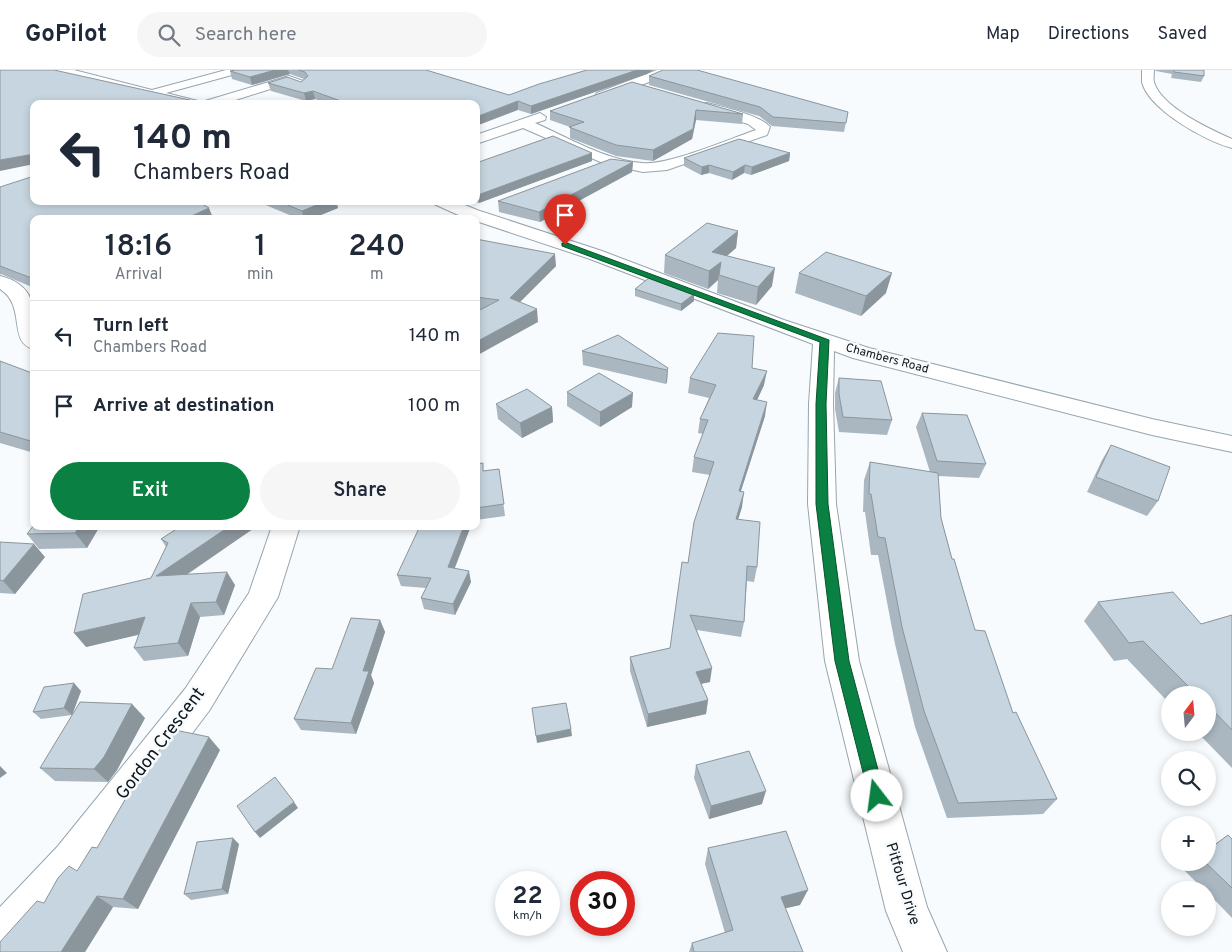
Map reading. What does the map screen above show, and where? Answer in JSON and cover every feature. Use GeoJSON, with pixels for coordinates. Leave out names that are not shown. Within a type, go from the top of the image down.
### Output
{"type":"FeatureCollection","features":[{"type":"Feature","properties":{"kind":"street"},"geometry":{"type":"LineString","coordinates":[[61,70],[181,100]]}},
{"type":"Feature","properties":{"kind":"street"},"geometry":{"type":"LineString","coordinates":[[154,92],[239,70]]}},
{"type":"Feature","properties":{"kind":"street"},"geometry":{"type":"LineString","coordinates":[[587,101],[652,78],[663,73],[663,70]]}},
{"type":"Feature","properties":{"kind":"street"},"geometry":{"type":"LineString","coordinates":[[1148,70],[1147,76],[1151,89],[1158,99],[1192,125],[1232,144]]}},
{"type":"Feature","properties":{"kind":"street"},"geometry":{"type":"LineString","coordinates":[[222,100],[288,79],[302,84]]}},
{"type":"Feature","properties":{"kind":"street"},"geometry":{"type":"LineString","coordinates":[[632,85],[650,90]]}},
{"type":"Feature","properties":{"kind":"street"},"geometry":{"type":"LineString","coordinates":[[523,123],[610,161],[643,168],[662,167],[762,132],[763,127],[753,121],[694,103]]}},
{"type":"Feature","properties":{"kind":"street"},"geometry":{"type":"LineString","coordinates":[[480,139],[550,114]]}},
{"type":"Feature","properties":{"kind":"street"},"geometry":{"type":"LineString","coordinates":[[592,168],[610,161]]}},
{"type":"Feature","properties":{"kind":"street"},"geometry":{"type":"LineString","coordinates":[[471,214],[496,204]]}},
{"type":"Feature","properties":{"kind":"street","name":"Chambers Road"},"geometry":{"type":"LineString","coordinates":[[450,205],[474,215]]}},
{"type":"Feature","properties":{"kind":"street","name":"Chambers Road"},"geometry":{"type":"LineString","coordinates":[[480,217],[596,255],[861,353],[1152,427],[1232,444]]}},
{"type":"Feature","properties":{"kind":"street"},"geometry":{"type":"LineString","coordinates":[[0,282],[14,288],[30,312]]}},
{"type":"Feature","properties":{"kind":"street","name":"Pitfour Drive"},"geometry":{"type":"LineString","coordinates":[[824,340],[821,404],[822,504],[842,661],[907,911],[925,952]]}},
{"type":"Feature","properties":{"kind":"street","name":"Gordon Crescent"},"geometry":{"type":"LineString","coordinates":[[0,939],[72,860],[196,700],[263,597],[285,530]]}},
{"type":"Feature","properties":{"kind":"building"},"geometry":{"type":"Polygon","coordinates":[[[0,70],[54,70],[190,100],[30,100],[30,155],[0,160],[0,70]]]}},
{"type":"Feature","properties":{"kind":"building"},"geometry":{"type":"Polygon","coordinates":[[[275,70],[250,77],[230,71],[275,70]]]}},
{"type":"Feature","properties":{"kind":"building"},"geometry":{"type":"Polygon","coordinates":[[[298,70],[426,70],[509,95],[587,70],[637,70],[531,106],[518,101],[480,115],[480,100],[338,100],[313,91],[304,93],[268,83],[287,77],[301,82],[308,76],[305,72],[298,70]]]}},
{"type":"Feature","properties":{"kind":"building"},"geometry":{"type":"Polygon","coordinates":[[[663,70],[697,70],[848,112],[846,123],[773,117],[760,107],[649,76],[663,70]]]}},
{"type":"Feature","properties":{"kind":"building"},"geometry":{"type":"Polygon","coordinates":[[[1174,70],[1204,70],[1204,76],[1174,72],[1174,70]]]}},
{"type":"Feature","properties":{"kind":"building"},"geometry":{"type":"Polygon","coordinates":[[[632,82],[743,114],[696,110],[693,129],[653,150],[616,145],[569,127],[584,122],[550,111],[632,82]]]}},
{"type":"Feature","properties":{"kind":"building"},"geometry":{"type":"Polygon","coordinates":[[[553,136],[592,153],[480,194],[480,162],[553,136]]]}},
{"type":"Feature","properties":{"kind":"building"},"geometry":{"type":"Polygon","coordinates":[[[739,139],[790,153],[752,167],[745,165],[733,172],[709,165],[702,167],[684,158],[739,139]]]}},
{"type":"Feature","properties":{"kind":"building"},"geometry":{"type":"Polygon","coordinates":[[[611,159],[633,162],[539,212],[498,201],[611,159]]]}},
{"type":"Feature","properties":{"kind":"building"},"geometry":{"type":"Polygon","coordinates":[[[30,177],[30,205],[204,205],[209,208],[194,215],[30,215],[30,277],[0,266],[0,187],[30,177]]]}},
{"type":"Feature","properties":{"kind":"building"},"geometry":{"type":"Polygon","coordinates":[[[288,205],[316,205],[302,211],[288,205]]]}},
{"type":"Feature","properties":{"kind":"building"},"geometry":{"type":"Polygon","coordinates":[[[707,223],[738,231],[712,252],[775,268],[758,287],[719,275],[721,262],[709,271],[665,255],[707,223]]]}},
{"type":"Feature","properties":{"kind":"building"},"geometry":{"type":"Polygon","coordinates":[[[480,240],[555,254],[510,298],[537,309],[480,340],[480,310],[499,300],[480,298],[480,240]]]}},
{"type":"Feature","properties":{"kind":"building"},"geometry":{"type":"Polygon","coordinates":[[[826,252],[892,273],[866,296],[799,273],[826,252]]]}},
{"type":"Feature","properties":{"kind":"building"},"geometry":{"type":"Polygon","coordinates":[[[650,277],[694,294],[681,304],[635,289],[650,277]]]}},
{"type":"Feature","properties":{"kind":"building"},"geometry":{"type":"Polygon","coordinates":[[[718,333],[754,336],[752,368],[767,371],[753,399],[767,402],[739,491],[744,492],[736,519],[760,522],[757,567],[747,566],[744,622],[690,615],[712,668],[696,672],[708,700],[648,714],[630,657],[670,648],[682,562],[688,563],[694,522],[714,462],[694,457],[708,420],[700,419],[716,385],[690,378],[718,333]]]}},
{"type":"Feature","properties":{"kind":"building"},"geometry":{"type":"Polygon","coordinates":[[[618,335],[668,368],[667,370],[582,351],[618,335]]]}},
{"type":"Feature","properties":{"kind":"building"},"geometry":{"type":"Polygon","coordinates":[[[0,361],[30,372],[30,441],[0,432],[0,361]]]}},
{"type":"Feature","properties":{"kind":"building"},"geometry":{"type":"Polygon","coordinates":[[[599,373],[633,393],[600,412],[567,392],[599,373]]]}},
{"type":"Feature","properties":{"kind":"building"},"geometry":{"type":"Polygon","coordinates":[[[839,378],[881,381],[892,420],[843,417],[839,394],[839,378]]]}},
{"type":"Feature","properties":{"kind":"building"},"geometry":{"type":"Polygon","coordinates":[[[527,389],[552,407],[520,423],[496,404],[527,389]]]}},
{"type":"Feature","properties":{"kind":"building"},"geometry":{"type":"Polygon","coordinates":[[[922,413],[967,415],[986,464],[937,461],[922,413]]]}},
{"type":"Feature","properties":{"kind":"building"},"geometry":{"type":"Polygon","coordinates":[[[1111,445],[1170,467],[1158,501],[1096,477],[1111,445]]]}},
{"type":"Feature","properties":{"kind":"building"},"geometry":{"type":"Polygon","coordinates":[[[870,462],[938,473],[941,518],[975,630],[985,631],[1013,713],[1016,712],[1057,799],[958,803],[924,711],[902,627],[885,538],[878,537],[871,494],[869,494],[870,462]]]}},
{"type":"Feature","properties":{"kind":"building"},"geometry":{"type":"Polygon","coordinates":[[[480,463],[483,463],[483,471],[499,469],[504,504],[480,507],[480,463]]]}},
{"type":"Feature","properties":{"kind":"building"},"geometry":{"type":"Polygon","coordinates":[[[30,530],[77,530],[75,533],[27,534],[30,530]]]}},
{"type":"Feature","properties":{"kind":"building"},"geometry":{"type":"Polygon","coordinates":[[[175,530],[224,530],[156,576],[227,572],[216,602],[191,603],[178,643],[134,648],[145,617],[74,633],[83,594],[151,578],[168,543],[161,539],[175,530]]]}},
{"type":"Feature","properties":{"kind":"building"},"geometry":{"type":"Polygon","coordinates":[[[418,530],[462,530],[448,567],[469,571],[453,604],[421,598],[431,578],[397,575],[418,530]]]}},
{"type":"Feature","properties":{"kind":"building"},"geometry":{"type":"Polygon","coordinates":[[[0,542],[34,544],[3,581],[0,580],[0,542]]]}},
{"type":"Feature","properties":{"kind":"building"},"geometry":{"type":"Polygon","coordinates":[[[1173,592],[1201,624],[1232,615],[1232,730],[1216,713],[1216,686],[1188,686],[1143,641],[1129,643],[1098,602],[1173,592]]]}},
{"type":"Feature","properties":{"kind":"building"},"geometry":{"type":"Polygon","coordinates":[[[351,618],[380,620],[363,671],[369,671],[351,723],[294,719],[316,668],[332,669],[351,618]]]}},
{"type":"Feature","properties":{"kind":"building"},"geometry":{"type":"Polygon","coordinates":[[[74,683],[64,708],[33,712],[44,687],[74,683]]]}},
{"type":"Feature","properties":{"kind":"building"},"geometry":{"type":"Polygon","coordinates":[[[80,702],[132,704],[104,757],[94,769],[40,768],[80,702]]]}},
{"type":"Feature","properties":{"kind":"building"},"geometry":{"type":"Polygon","coordinates":[[[566,703],[571,729],[536,736],[532,708],[566,703]]]}},
{"type":"Feature","properties":{"kind":"building"},"geometry":{"type":"Polygon","coordinates":[[[175,730],[209,737],[123,899],[97,896],[61,952],[0,952],[0,942],[37,901],[44,903],[58,878],[69,866],[77,871],[92,847],[97,848],[137,779],[175,730]]]}},
{"type":"Feature","properties":{"kind":"building"},"geometry":{"type":"Polygon","coordinates":[[[749,751],[766,791],[711,806],[696,765],[749,751]]]}},
{"type":"Feature","properties":{"kind":"building"},"geometry":{"type":"Polygon","coordinates":[[[275,777],[294,802],[255,832],[237,806],[275,777]]]}},
{"type":"Feature","properties":{"kind":"building"},"geometry":{"type":"Polygon","coordinates":[[[786,831],[808,890],[781,897],[803,952],[694,952],[692,943],[733,930],[708,848],[786,831]]]}},
{"type":"Feature","properties":{"kind":"building"},"geometry":{"type":"Polygon","coordinates":[[[1228,835],[1232,839],[1232,888],[1214,871],[1216,871],[1216,844],[1228,835]]]}},
{"type":"Feature","properties":{"kind":"building"},"geometry":{"type":"Polygon","coordinates":[[[233,838],[222,889],[184,894],[197,842],[233,838]]]}},
{"type":"Feature","properties":{"kind":"route"},"geometry":{"type":"LineString","coordinates":[[565,245],[824,340],[821,404],[822,504],[842,661],[877,796]]}}]}
